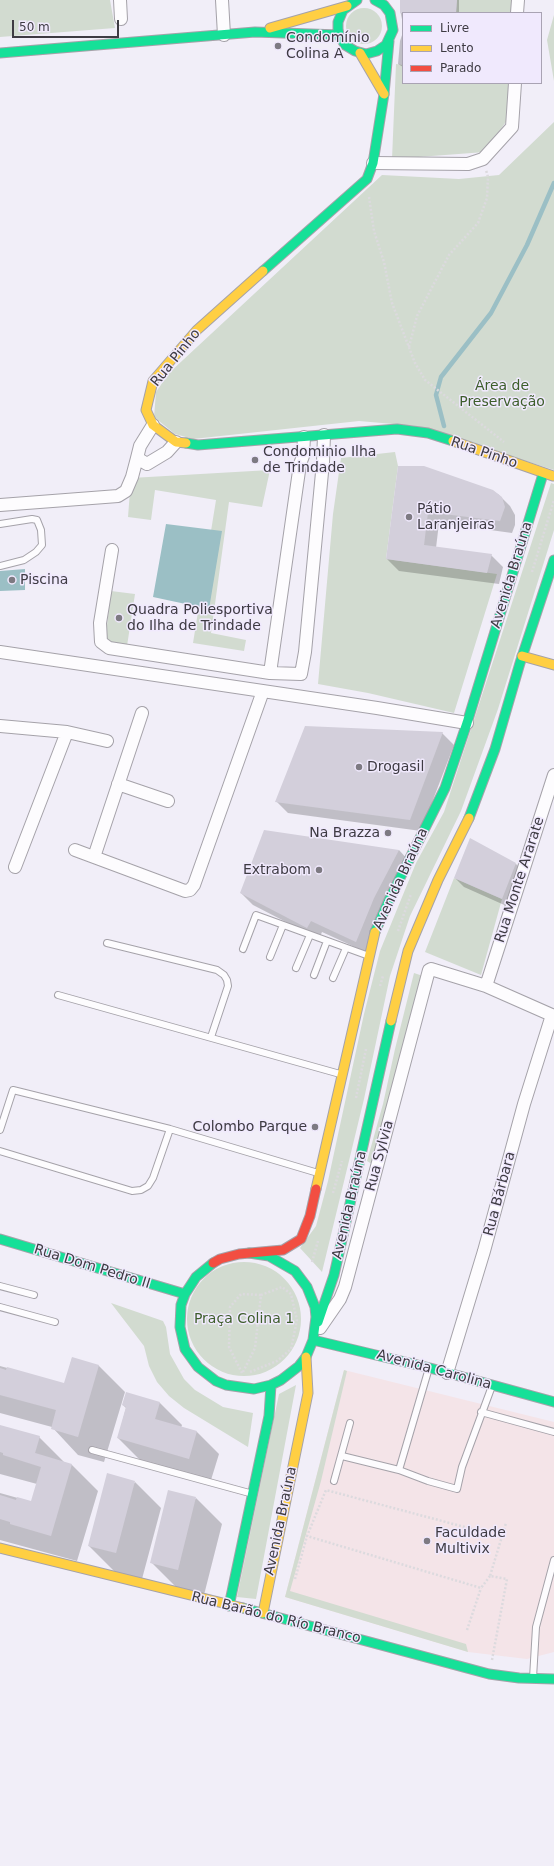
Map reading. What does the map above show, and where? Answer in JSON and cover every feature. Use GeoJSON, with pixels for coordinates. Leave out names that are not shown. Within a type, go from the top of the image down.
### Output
{"type":"FeatureCollection","features":[{"type":"Feature","properties":{"kind":"street"},"geometry":{"type":"LineString","coordinates":[[120,0],[122,19]]}},
{"type":"Feature","properties":{"kind":"street"},"geometry":{"type":"LineString","coordinates":[[222,0],[224,35]]}},
{"type":"Feature","properties":{"kind":"street"},"geometry":{"type":"LineString","coordinates":[[255,32],[347,6],[357,0]]}},
{"type":"Feature","properties":{"kind":"street"},"geometry":{"type":"LineString","coordinates":[[375,0],[387,9],[392,18]]}},
{"type":"Feature","properties":{"kind":"street"},"geometry":{"type":"LineString","coordinates":[[368,179],[373,163],[384,94],[389,41],[393,30],[391,0]]}},
{"type":"Feature","properties":{"kind":"street"},"geometry":{"type":"LineString","coordinates":[[517,12],[518,0]]}},
{"type":"Feature","properties":{"kind":"street"},"geometry":{"type":"LineString","coordinates":[[347,6],[343,10],[338,22],[339,35],[350,49],[360,53],[377,51],[389,41]]}},
{"type":"Feature","properties":{"kind":"street"},"geometry":{"type":"LineString","coordinates":[[0,53],[255,32],[339,35]]}},
{"type":"Feature","properties":{"kind":"street"},"geometry":{"type":"LineString","coordinates":[[360,53],[384,94]]}},
{"type":"Feature","properties":{"kind":"street"},"geometry":{"type":"LineString","coordinates":[[373,163],[468,164],[483,159],[512,127],[515,84]]}},
{"type":"Feature","properties":{"kind":"street","name":"Rua Pinho"},"geometry":{"type":"LineString","coordinates":[[368,179],[197,330],[153,381],[146,404],[146,410],[153,425],[176,442],[198,445],[397,429],[412,430],[428,433],[543,474],[554,476]]}},
{"type":"Feature","properties":{"kind":"street"},"geometry":{"type":"LineString","coordinates":[[142,461],[140,446],[153,425]]}},
{"type":"Feature","properties":{"kind":"street"},"geometry":{"type":"LineString","coordinates":[[112,550],[100,624],[101,642],[109,648],[270,673],[301,674],[303,671],[323,462],[324,435]]}},
{"type":"Feature","properties":{"kind":"street"},"geometry":{"type":"LineString","coordinates":[[270,673],[300,464],[303,456],[304,437]]}},
{"type":"Feature","properties":{"kind":"street"},"geometry":{"type":"LineString","coordinates":[[0,505],[118,496],[126,491],[132,477],[142,461],[167,452],[176,442]]}},
{"type":"Feature","properties":{"kind":"street","name":"Avenida Braúna"},"geometry":{"type":"LineString","coordinates":[[250,1253],[283,1250],[301,1239],[310,1216],[375,933],[389,900],[445,788],[467,723],[543,474]]}},
{"type":"Feature","properties":{"kind":"street","name":"Avenida Braúna"},"geometry":{"type":"LineString","coordinates":[[263,1613],[308,1393],[306,1357],[315,1335],[334,1275],[400,979],[408,951],[438,880],[473,810],[495,749],[522,656],[554,560]]}},
{"type":"Feature","properties":{"kind":"street"},"geometry":{"type":"LineString","coordinates":[[0,652],[457,720],[467,723]]}},
{"type":"Feature","properties":{"kind":"street"},"geometry":{"type":"LineString","coordinates":[[522,656],[554,665]]}},
{"type":"Feature","properties":{"kind":"street"},"geometry":{"type":"LineString","coordinates":[[75,850],[186,891],[190,890],[194,885],[263,691]]}},
{"type":"Feature","properties":{"kind":"street"},"geometry":{"type":"LineString","coordinates":[[94,857],[142,713]]}},
{"type":"Feature","properties":{"kind":"street"},"geometry":{"type":"LineString","coordinates":[[0,726],[68,732],[107,741]]}},
{"type":"Feature","properties":{"kind":"street"},"geometry":{"type":"LineString","coordinates":[[15,867],[68,732]]}},
{"type":"Feature","properties":{"kind":"street","name":"Rua Monte Ararate"},"geometry":{"type":"LineString","coordinates":[[486,986],[554,775]]}},
{"type":"Feature","properties":{"kind":"street"},"geometry":{"type":"LineString","coordinates":[[118,784],[168,801]]}},
{"type":"Feature","properties":{"kind":"street","name":"Rua Sylvia"},"geometry":{"type":"LineString","coordinates":[[315,1335],[340,1299],[345,1287],[430,969],[486,986]]}},
{"type":"Feature","properties":{"kind":"street"},"geometry":{"type":"LineString","coordinates":[[486,986],[553,1015]]}},
{"type":"Feature","properties":{"kind":"street","name":"Rua Bárbara"},"geometry":{"type":"LineString","coordinates":[[447,1373],[484,1251],[524,1104],[553,1015]]}},
{"type":"Feature","properties":{"kind":"street","name":"Rua Dom Pedro II"},"geometry":{"type":"LineString","coordinates":[[0,1239],[185,1294]]}},
{"type":"Feature","properties":{"kind":"street"},"geometry":{"type":"LineString","coordinates":[[306,1357],[291,1374],[271,1385],[254,1389],[237,1388],[226,1385],[206,1375],[194,1363],[186,1349],[180,1327],[182,1305],[185,1294],[196,1277],[211,1264],[229,1256],[250,1253],[269,1256],[278,1260],[301,1278],[313,1302],[315,1335]]}},
{"type":"Feature","properties":{"kind":"street","name":"Avenida Carolina"},"geometry":{"type":"LineString","coordinates":[[315,1335],[554,1402]]}},
{"type":"Feature","properties":{"kind":"street"},"geometry":{"type":"LineString","coordinates":[[229,1606],[254,1494],[269,1416],[271,1385]]}},
{"type":"Feature","properties":{"kind":"street","name":"Rua Barão do Río Branco"},"geometry":{"type":"LineString","coordinates":[[0,1548],[229,1606],[263,1613],[489,1674],[532,1679],[554,1679]]}},
{"type":"Feature","properties":{"kind":"lane"},"geometry":{"type":"LineString","coordinates":[[0,524],[32,519],[37,520],[41,530],[42,545],[36,552],[24,560],[0,566]]}},
{"type":"Feature","properties":{"kind":"lane"},"geometry":{"type":"LineString","coordinates":[[243,949],[256,916],[369,956]]}},
{"type":"Feature","properties":{"kind":"lane"},"geometry":{"type":"LineString","coordinates":[[270,957],[283,925]]}},
{"type":"Feature","properties":{"kind":"lane"},"geometry":{"type":"LineString","coordinates":[[296,968],[310,935]]}},
{"type":"Feature","properties":{"kind":"lane"},"geometry":{"type":"LineString","coordinates":[[314,974],[327,941]]}},
{"type":"Feature","properties":{"kind":"lane"},"geometry":{"type":"LineString","coordinates":[[107,943],[217,970],[224,975],[228,986],[211,1037]]}},
{"type":"Feature","properties":{"kind":"lane"},"geometry":{"type":"LineString","coordinates":[[333,978],[346,948]]}},
{"type":"Feature","properties":{"kind":"lane"},"geometry":{"type":"LineString","coordinates":[[58,995],[342,1075]]}},
{"type":"Feature","properties":{"kind":"lane"},"geometry":{"type":"LineString","coordinates":[[0,1130],[13,1090],[170,1129],[320,1173]]}},
{"type":"Feature","properties":{"kind":"lane"},"geometry":{"type":"LineString","coordinates":[[0,1151],[132,1191],[141,1190],[148,1186],[153,1178],[170,1129]]}},
{"type":"Feature","properties":{"kind":"lane"},"geometry":{"type":"LineString","coordinates":[[0,1286],[34,1295]]}},
{"type":"Feature","properties":{"kind":"lane"},"geometry":{"type":"LineString","coordinates":[[0,1307],[55,1322]]}},
{"type":"Feature","properties":{"kind":"lane"},"geometry":{"type":"LineString","coordinates":[[399,1470],[430,1368]]}},
{"type":"Feature","properties":{"kind":"lane"},"geometry":{"type":"LineString","coordinates":[[342,1456],[399,1470],[457,1489],[462,1467],[481,1412],[493,1385]]}},
{"type":"Feature","properties":{"kind":"lane"},"geometry":{"type":"LineString","coordinates":[[481,1412],[554,1432]]}},
{"type":"Feature","properties":{"kind":"lane"},"geometry":{"type":"LineString","coordinates":[[334,1482],[350,1423]]}},
{"type":"Feature","properties":{"kind":"lane"},"geometry":{"type":"LineString","coordinates":[[92,1450],[254,1494]]}},
{"type":"Feature","properties":{"kind":"lane"},"geometry":{"type":"LineString","coordinates":[[532,1679],[536,1628],[554,1560]]}},
{"type":"Feature","properties":{"kind":"path"},"geometry":{"type":"LineString","coordinates":[[409,348],[416,316],[449,255],[478,223],[488,198],[488,178],[483,159]]}},
{"type":"Feature","properties":{"kind":"path"},"geometry":{"type":"LineString","coordinates":[[368,179],[374,231],[384,262],[392,303],[409,348],[426,380],[507,445]]}},
{"type":"Feature","properties":{"kind":"path"},"geometry":{"type":"LineString","coordinates":[[282,1287],[291,1294],[297,1320],[291,1349],[277,1362],[256,1371],[243,1374],[229,1347],[230,1307],[241,1294],[261,1295],[282,1287]]}},
{"type":"Feature","properties":{"kind":"path"},"geometry":{"type":"LineString","coordinates":[[237,1388],[255,1348],[261,1295]]}},
{"type":"Feature","properties":{"kind":"path"},"geometry":{"type":"LineString","coordinates":[[295,1580],[307,1536],[326,1490],[502,1537]]}},
{"type":"Feature","properties":{"kind":"path"},"geometry":{"type":"LineString","coordinates":[[467,1630],[480,1588],[490,1576],[506,1523]]}},
{"type":"Feature","properties":{"kind":"path"},"geometry":{"type":"LineString","coordinates":[[307,1536],[480,1588]]}},
{"type":"Feature","properties":{"kind":"path"},"geometry":{"type":"LineString","coordinates":[[490,1576],[507,1580],[496,1642]]}},
{"type":"Feature","properties":{"kind":"shaded area","name":"Faculdade Multivix"},"geometry":{"type":"Polygon","coordinates":[[[344,1370],[554,1422],[554,1652],[527,1659],[468,1652],[285,1597],[344,1370]]]}},
{"type":"Feature","properties":{"kind":"green space"},"geometry":{"type":"Polygon","coordinates":[[[0,0],[110,0],[115,28],[0,37],[0,0]]]}},
{"type":"Feature","properties":{"kind":"green space"},"geometry":{"type":"Polygon","coordinates":[[[457,0],[513,0],[513,12],[456,12],[457,0]]]}},
{"type":"Feature","properties":{"kind":"green space"},"geometry":{"type":"Polygon","coordinates":[[[368,8],[377,13],[381,19],[381,33],[377,39],[368,44],[360,44],[351,39],[347,33],[346,22],[351,13],[357,9],[368,8]]]}},
{"type":"Feature","properties":{"kind":"green space"},"geometry":{"type":"Polygon","coordinates":[[[554,15],[554,81],[547,40],[554,15]]]}},
{"type":"Feature","properties":{"kind":"green space"},"geometry":{"type":"Polygon","coordinates":[[[396,64],[402,65],[402,84],[511,84],[510,116],[485,152],[392,159],[396,64]]]}},
{"type":"Feature","properties":{"kind":"green space","name":"Área de Preservação"},"geometry":{"type":"Polygon","coordinates":[[[554,122],[554,470],[416,426],[359,421],[193,439],[175,434],[154,417],[156,392],[169,373],[382,175],[459,179],[499,175],[554,122]]]}},
{"type":"Feature","properties":{"kind":"green space"},"geometry":{"type":"Polygon","coordinates":[[[395,452],[398,466],[386,559],[497,574],[454,713],[368,693],[318,684],[333,514],[341,458],[395,452]]]}},
{"type":"Feature","properties":{"kind":"green space"},"geometry":{"type":"Polygon","coordinates":[[[270,470],[262,507],[229,502],[211,633],[246,640],[244,651],[193,643],[216,500],[155,490],[151,520],[128,517],[131,478],[270,470]]]}},
{"type":"Feature","properties":{"kind":"green space"},"geometry":{"type":"Polygon","coordinates":[[[551,483],[554,484],[554,530],[498,709],[461,811],[410,916],[390,976],[364,1099],[322,1272],[300,1248],[316,1226],[328,1181],[364,1014],[380,951],[416,863],[444,812],[551,483]]]}},
{"type":"Feature","properties":{"kind":"green space","name":"Quadra Poliesportiva do Ilha de Trindade"},"geometry":{"type":"Polygon","coordinates":[[[111,591],[135,594],[127,646],[105,642],[111,591]]]}},
{"type":"Feature","properties":{"kind":"green space"},"geometry":{"type":"Polygon","coordinates":[[[454,878],[502,899],[481,975],[425,952],[454,878]]]}},
{"type":"Feature","properties":{"kind":"green space"},"geometry":{"type":"Polygon","coordinates":[[[414,973],[423,976],[372,1164],[367,1161],[383,1104],[414,973]]]}},
{"type":"Feature","properties":{"kind":"green space","name":"Praça Colina 1"},"geometry":{"type":"Polygon","coordinates":[[[244,1262],[266,1266],[285,1278],[297,1297],[301,1319],[297,1341],[285,1360],[266,1372],[244,1376],[222,1372],[203,1360],[191,1341],[187,1319],[191,1297],[203,1278],[222,1266],[244,1262]]]}},
{"type":"Feature","properties":{"kind":"green space"},"geometry":{"type":"Polygon","coordinates":[[[111,1303],[163,1321],[166,1327],[170,1354],[184,1379],[195,1390],[223,1407],[253,1413],[248,1447],[184,1408],[169,1396],[157,1382],[149,1366],[144,1346],[111,1303]]]}},
{"type":"Feature","properties":{"kind":"green space"},"geometry":{"type":"Polygon","coordinates":[[[344,1370],[347,1371],[321,1481],[290,1591],[466,1644],[468,1652],[285,1597],[344,1370]]]}},
{"type":"Feature","properties":{"kind":"green space"},"geometry":{"type":"Polygon","coordinates":[[[296,1385],[256,1599],[237,1597],[279,1394],[296,1385]]]}},
{"type":"Feature","properties":{"kind":"water"},"geometry":{"type":"Polygon","coordinates":[[[166,524],[222,531],[209,609],[153,597],[166,524]]]}},
{"type":"Feature","properties":{"kind":"water","name":"Piscina"},"geometry":{"type":"Polygon","coordinates":[[[25,569],[25,590],[0,591],[0,571],[25,569]]]}},
{"type":"Feature","properties":{"kind":"building"},"geometry":{"type":"Polygon","coordinates":[[[400,0],[457,0],[456,12],[400,13],[400,0]]]}},
{"type":"Feature","properties":{"kind":"building","name":"Pátio Laranjeiras"},"geometry":{"type":"Polygon","coordinates":[[[398,466],[424,466],[493,490],[502,497],[505,507],[500,521],[428,512],[424,545],[492,554],[487,573],[386,559],[398,466]]]}},
{"type":"Feature","properties":{"kind":"building","name":"Drogasil"},"geometry":{"type":"Polygon","coordinates":[[[305,726],[443,732],[410,820],[275,802],[305,726]]]}},
{"type":"Feature","properties":{"kind":"building","name":"Extrabom"},"geometry":{"type":"Polygon","coordinates":[[[264,830],[399,850],[374,898],[356,942],[311,921],[307,928],[240,893],[264,830]]]}},
{"type":"Feature","properties":{"kind":"building"},"geometry":{"type":"Polygon","coordinates":[[[470,838],[516,863],[502,899],[454,878],[470,838]]]}},
{"type":"Feature","properties":{"kind":"building"},"geometry":{"type":"Polygon","coordinates":[[[72,1357],[99,1365],[78,1437],[51,1429],[56,1410],[0,1395],[0,1368],[6,1370],[7,1367],[64,1383],[72,1357]]]}},
{"type":"Feature","properties":{"kind":"building"},"geometry":{"type":"Polygon","coordinates":[[[126,1392],[160,1402],[155,1419],[197,1431],[189,1459],[117,1438],[126,1407],[122,1405],[126,1392]]]}},
{"type":"Feature","properties":{"kind":"building"},"geometry":{"type":"Polygon","coordinates":[[[0,1425],[40,1436],[35,1453],[72,1464],[51,1536],[10,1524],[10,1522],[0,1519],[0,1495],[16,1500],[17,1497],[31,1501],[41,1467],[3,1455],[3,1453],[0,1452],[0,1425]]]}},
{"type":"Feature","properties":{"kind":"building"},"geometry":{"type":"Polygon","coordinates":[[[107,1473],[135,1481],[116,1553],[88,1546],[107,1473]]]}},
{"type":"Feature","properties":{"kind":"building"},"geometry":{"type":"Polygon","coordinates":[[[168,1490],[196,1497],[178,1570],[150,1563],[168,1490]]]}},
{"type":"Feature","properties":{"kind":"waterway"},"geometry":{"type":"LineString","coordinates":[[444,426],[436,395],[441,377],[491,313],[527,245],[554,183]]}},
{"type":"Feature","properties":{"kind":"traffic: fast"},"geometry":{"type":"LineString","coordinates":[[357,0],[343,10],[338,22],[338,29],[339,35],[345,45],[355,51],[366,54],[377,51],[386,45],[393,30],[390,13],[384,5],[375,0]]}},
{"type":"Feature","properties":{"kind":"traffic: fast"},"geometry":{"type":"LineString","coordinates":[[0,53],[255,32],[339,35]]}},
{"type":"Feature","properties":{"kind":"traffic: fast"},"geometry":{"type":"LineString","coordinates":[[263,271],[367,179],[373,163],[384,94],[389,41]]}},
{"type":"Feature","properties":{"kind":"traffic: fast"},"geometry":{"type":"LineString","coordinates":[[186,443],[198,445],[397,429],[428,433],[453,441]]}},
{"type":"Feature","properties":{"kind":"traffic: fast"},"geometry":{"type":"LineString","coordinates":[[375,932],[389,900],[445,788],[467,723],[543,474]]}},
{"type":"Feature","properties":{"kind":"traffic: fast"},"geometry":{"type":"LineString","coordinates":[[469,818],[495,749],[520,663],[554,560]]}},
{"type":"Feature","properties":{"kind":"traffic: fast"},"geometry":{"type":"LineString","coordinates":[[318,1322],[334,1275],[391,1021]]}},
{"type":"Feature","properties":{"kind":"traffic: fast"},"geometry":{"type":"LineString","coordinates":[[0,1239],[185,1294]]}},
{"type":"Feature","properties":{"kind":"traffic: fast"},"geometry":{"type":"LineString","coordinates":[[213,1263],[196,1277],[185,1294],[181,1305],[180,1327],[185,1349],[198,1367],[216,1381],[226,1385],[254,1389],[271,1385],[281,1380],[299,1366],[306,1357],[313,1340],[316,1317],[315,1307],[307,1287],[295,1271],[269,1256],[249,1253]]}},
{"type":"Feature","properties":{"kind":"traffic: fast"},"geometry":{"type":"LineString","coordinates":[[313,1340],[430,1368],[554,1402]]}},
{"type":"Feature","properties":{"kind":"traffic: fast"},"geometry":{"type":"LineString","coordinates":[[229,1606],[269,1416],[271,1385]]}},
{"type":"Feature","properties":{"kind":"traffic: fast"},"geometry":{"type":"LineString","coordinates":[[243,1608],[489,1674],[519,1678],[554,1679]]}},
{"type":"Feature","properties":{"kind":"traffic: slow"},"geometry":{"type":"LineString","coordinates":[[270,28],[347,6]]}},
{"type":"Feature","properties":{"kind":"traffic: slow"},"geometry":{"type":"LineString","coordinates":[[360,53],[384,94]]}},
{"type":"Feature","properties":{"kind":"traffic: slow"},"geometry":{"type":"LineString","coordinates":[[186,443],[176,442],[153,425],[146,410],[153,381],[197,330],[263,271]]}},
{"type":"Feature","properties":{"kind":"traffic: slow"},"geometry":{"type":"LineString","coordinates":[[453,441],[553,476]]}},
{"type":"Feature","properties":{"kind":"traffic: slow"},"geometry":{"type":"LineString","coordinates":[[522,656],[554,665]]}},
{"type":"Feature","properties":{"kind":"traffic: slow"},"geometry":{"type":"LineString","coordinates":[[391,1021],[408,951],[438,880],[469,818]]}},
{"type":"Feature","properties":{"kind":"traffic: slow"},"geometry":{"type":"LineString","coordinates":[[316,1189],[375,932]]}},
{"type":"Feature","properties":{"kind":"traffic: slow"},"geometry":{"type":"LineString","coordinates":[[263,1613],[308,1393],[306,1357]]}},
{"type":"Feature","properties":{"kind":"traffic: slow"},"geometry":{"type":"LineString","coordinates":[[0,1548],[243,1608]]}},
{"type":"Feature","properties":{"kind":"traffic: jam"},"geometry":{"type":"LineString","coordinates":[[213,1263],[220,1259],[239,1254],[283,1250],[301,1239],[310,1216],[316,1189]]}},
{"type":"Feature","properties":{"kind":"place","name":"Condomínio Colina A"},"geometry":{"type":"Point","coordinates":[278,46]}},
{"type":"Feature","properties":{"kind":"place","name":"Condominio Ilha de Trindade"},"geometry":{"type":"Point","coordinates":[255,460]}},
{"type":"Feature","properties":{"kind":"place","name":"Pátio Laranjeiras"},"geometry":{"type":"Point","coordinates":[409,517]}},
{"type":"Feature","properties":{"kind":"place","name":"Piscina"},"geometry":{"type":"Point","coordinates":[12,580]}},
{"type":"Feature","properties":{"kind":"place","name":"Quadra Poliesportiva do Ilha de Trindade"},"geometry":{"type":"Point","coordinates":[119,618]}},
{"type":"Feature","properties":{"kind":"place","name":"Drogasil"},"geometry":{"type":"Point","coordinates":[359,767]}},
{"type":"Feature","properties":{"kind":"place","name":"Na Brazza"},"geometry":{"type":"Point","coordinates":[388,833]}},
{"type":"Feature","properties":{"kind":"place","name":"Extrabom"},"geometry":{"type":"Point","coordinates":[319,870]}},
{"type":"Feature","properties":{"kind":"place","name":"Colombo Parque"},"geometry":{"type":"Point","coordinates":[315,1127]}},
{"type":"Feature","properties":{"kind":"place","name":"Faculdade Multivix"},"geometry":{"type":"Point","coordinates":[427,1541]}}]}
